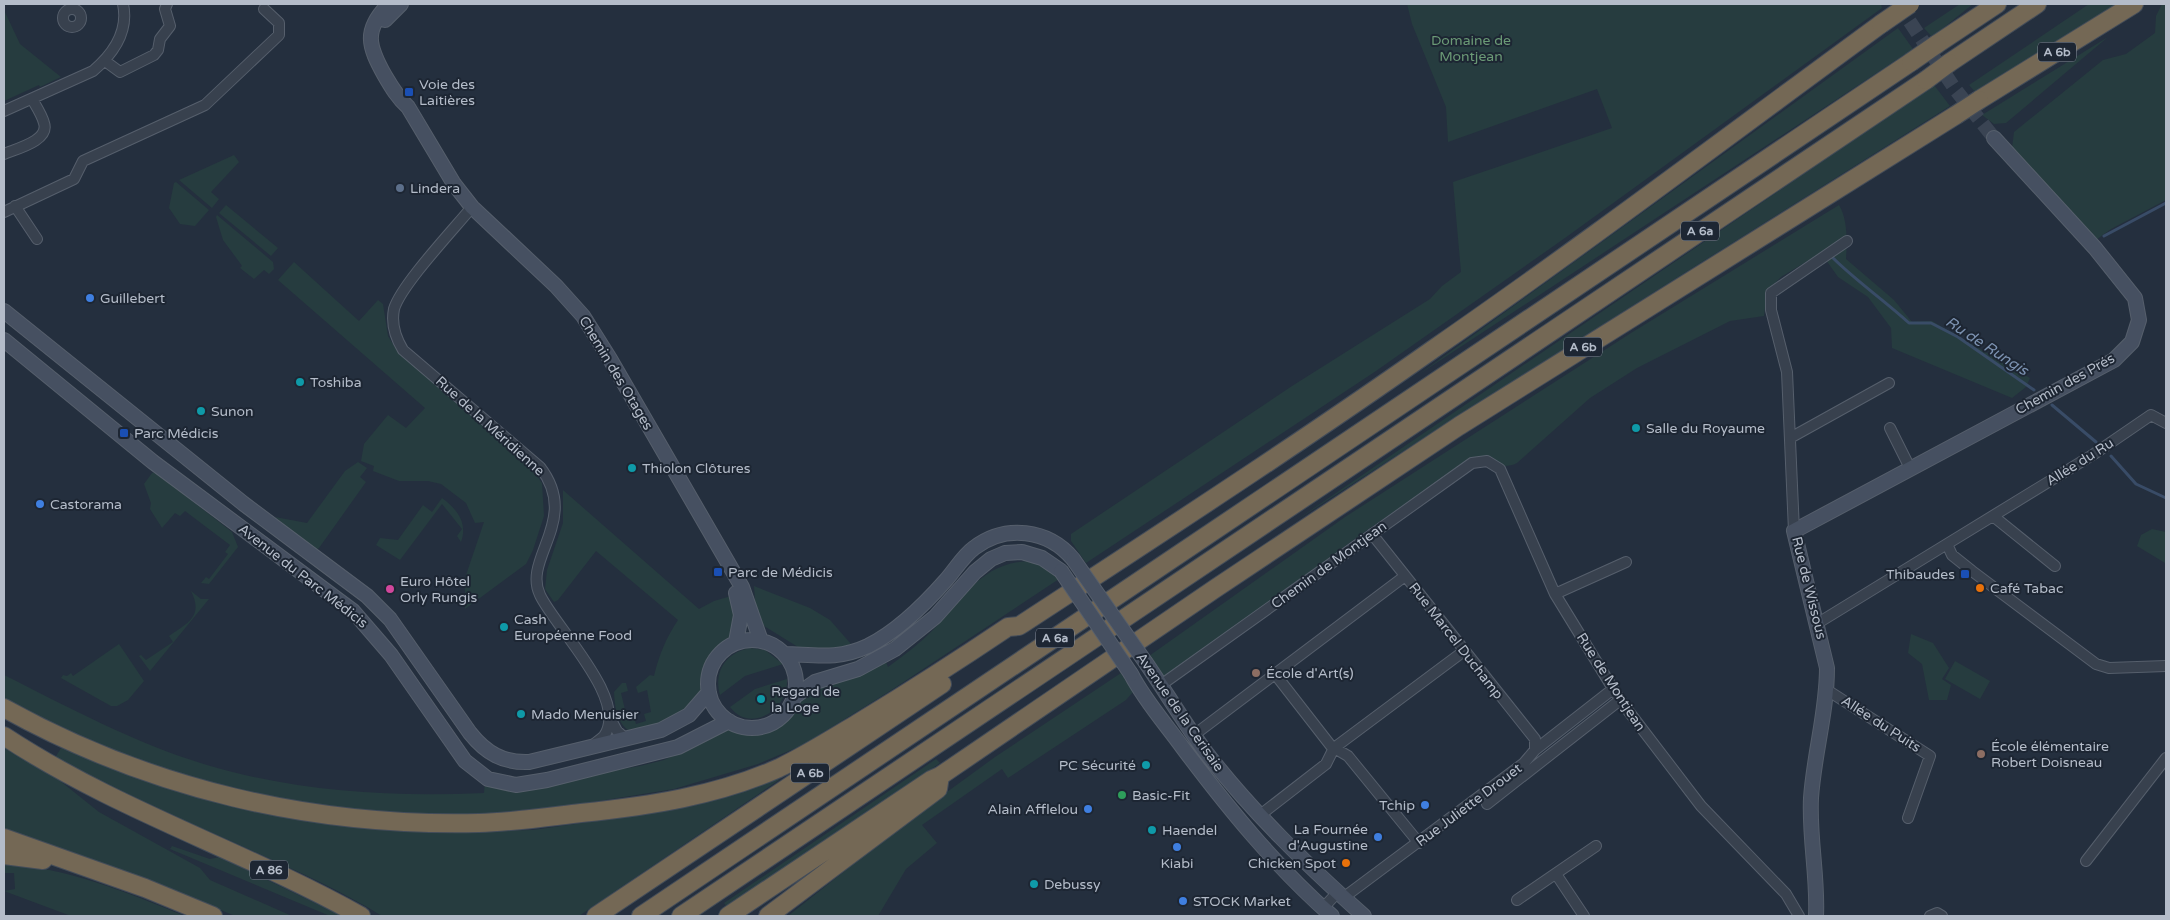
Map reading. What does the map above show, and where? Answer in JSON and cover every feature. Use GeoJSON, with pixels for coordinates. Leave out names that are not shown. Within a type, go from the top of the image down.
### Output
{"type":"FeatureCollection","features":[{"type":"Feature","properties":{"kind":"highway","name":"A 6b"},"geometry":{"type":"LineString","coordinates":[[596,916],[1014,636],[1019,626],[1439,346],[1910,4]]}},
{"type":"Feature","properties":{"kind":"highway","name":"A 6a"},"geometry":{"type":"LineString","coordinates":[[641,916],[1997,4]]}},
{"type":"Feature","properties":{"kind":"highway","name":"A 6a"},"geometry":{"type":"LineString","coordinates":[[681,916],[2037,4]]}},
{"type":"Feature","properties":{"kind":"highway","name":"A 6b"},"geometry":{"type":"LineString","coordinates":[[728,916],[931,780],[940,776],[1216,588],[1459,426],[2134,4]]}},
{"type":"Feature","properties":{"kind":"highway"},"geometry":{"type":"LineString","coordinates":[[4,708],[58,738],[130,767],[183,784],[251,802],[374,820],[448,823],[515,821],[643,806],[707,793],[753,778],[804,755],[889,704],[1008,627],[1019,626]]}},
{"type":"Feature","properties":{"kind":"highway","name":"A 86"},"geometry":{"type":"LineString","coordinates":[[4,736],[86,785],[316,892],[361,916]]}},
{"type":"Feature","properties":{"kind":"highway"},"geometry":{"type":"LineString","coordinates":[[768,916],[938,789],[940,776]]}},
{"type":"Feature","properties":{"kind":"highway"},"geometry":{"type":"LineString","coordinates":[[4,838],[145,888],[213,916]]}},
{"type":"Feature","properties":{"kind":"highway"},"geometry":{"type":"LineString","coordinates":[[4,856],[76,865]]}},
{"type":"Feature","properties":{"kind":"highway"},"geometry":{"type":"LineString","coordinates":[[778,916],[788,908],[792,898]]}},
{"type":"Feature","properties":{"kind":"street"},"geometry":{"type":"LineString","coordinates":[[4,111],[93,71],[105,60],[118,42],[123,27],[123,4]]}},
{"type":"Feature","properties":{"kind":"street"},"geometry":{"type":"LineString","coordinates":[[105,60],[120,72],[154,55],[158,50],[160,39],[170,26],[165,9],[167,4]]}},
{"type":"Feature","properties":{"kind":"street"},"geometry":{"type":"LineString","coordinates":[[375,36],[378,15],[389,4]]}},
{"type":"Feature","properties":{"kind":"street"},"geometry":{"type":"LineString","coordinates":[[375,36],[385,20],[401,4]]}},
{"type":"Feature","properties":{"kind":"street"},"geometry":{"type":"LineString","coordinates":[[4,212],[74,179],[83,161],[205,104],[279,35],[279,23],[264,5]]}},
{"type":"Feature","properties":{"kind":"street","name":"Chemin des Otages"},"geometry":{"type":"LineString","coordinates":[[375,36],[370,40],[376,60],[399,99],[408,107],[454,184],[472,207],[556,286],[583,316],[610,358],[727,564],[742,587],[761,641]]}},
{"type":"Feature","properties":{"kind":"street"},"geometry":{"type":"LineString","coordinates":[[4,154],[39,138],[44,133],[45,125],[32,99]]}},
{"type":"Feature","properties":{"kind":"street","name":"Chemin des Prés"},"geometry":{"type":"LineString","coordinates":[[1794,531],[2114,360],[2132,342],[2139,320],[2135,298],[2095,248],[1994,138]]}},
{"type":"Feature","properties":{"kind":"street"},"geometry":{"type":"LineString","coordinates":[[15,206],[37,239]]}},
{"type":"Feature","properties":{"kind":"street","name":"Rue de la Méridienne"},"geometry":{"type":"LineString","coordinates":[[472,207],[403,291],[394,310],[395,333],[403,350],[540,467],[547,476],[553,492],[555,512],[538,569],[538,592],[593,672],[604,694],[609,716]]}},
{"type":"Feature","properties":{"kind":"street","name":"Rue de Wissous"},"geometry":{"type":"LineString","coordinates":[[1816,916],[1810,817],[1815,760],[1827,690],[1827,668],[1818,622],[1798,556],[1794,531],[1787,372],[1771,310],[1771,293],[1847,241]]}},
{"type":"Feature","properties":{"kind":"street","name":"Avenue du Parc Médicis"},"geometry":{"type":"LineString","coordinates":[[4,311],[237,498],[367,596],[390,619],[481,746],[492,754],[518,763],[543,760],[591,746],[660,730],[689,715],[709,692]]}},
{"type":"Feature","properties":{"kind":"street","name":"Avenue du Parc Médicis"},"geometry":{"type":"LineString","coordinates":[[4,340],[153,462],[353,612],[387,649],[465,762],[488,779],[516,785],[556,778],[678,747],[729,721]]}},
{"type":"Feature","properties":{"kind":"street"},"geometry":{"type":"LineString","coordinates":[[1790,438],[1889,383]]}},
{"type":"Feature","properties":{"kind":"street","name":"Allée du Ru"},"geometry":{"type":"LineString","coordinates":[[1818,622],[2094,454],[2151,415],[2166,423]]}},
{"type":"Feature","properties":{"kind":"street"},"geometry":{"type":"LineString","coordinates":[[1890,428],[1910,468]]}},
{"type":"Feature","properties":{"kind":"street","name":"Chemin de Montjean"},"geometry":{"type":"LineString","coordinates":[[1161,685],[1472,463],[1488,461],[1500,469]]}},
{"type":"Feature","properties":{"kind":"street","name":"Rue de Montjean"},"geometry":{"type":"LineString","coordinates":[[1500,469],[1555,594],[1620,700],[1701,806],[1786,894],[1799,916]]}},
{"type":"Feature","properties":{"kind":"street"},"geometry":{"type":"LineString","coordinates":[[1993,516],[2055,566]]}},
{"type":"Feature","properties":{"kind":"street","name":"Avenue de la Cerisaie"},"geometry":{"type":"LineString","coordinates":[[785,654],[821,658],[838,656],[877,641],[908,618],[973,549],[1001,534],[1028,533],[1049,539],[1073,559],[1146,663],[1194,736],[1259,816],[1364,916]]}},
{"type":"Feature","properties":{"kind":"street","name":"Rue Marcel Duchamp"},"geometry":{"type":"LineString","coordinates":[[1372,534],[1535,740],[1535,750]]}},
{"type":"Feature","properties":{"kind":"street"},"geometry":{"type":"LineString","coordinates":[[1947,544],[1952,555],[1972,572],[2096,664],[2109,668],[2166,666]]}},
{"type":"Feature","properties":{"kind":"street","name":"Avenue de la Cerisaie"},"geometry":{"type":"LineString","coordinates":[[794,697],[815,682],[858,669],[881,659],[935,617],[975,572],[991,559],[1005,554],[1027,553],[1050,561],[1061,571],[1131,674],[1147,704],[1221,796],[1291,878],[1327,912]]}},
{"type":"Feature","properties":{"kind":"street"},"geometry":{"type":"LineString","coordinates":[[1555,594],[1626,562]]}},
{"type":"Feature","properties":{"kind":"street","name":"Chemin des Otages"},"geometry":{"type":"LineString","coordinates":[[727,564],[741,615],[736,642]]}},
{"type":"Feature","properties":{"kind":"street"},"geometry":{"type":"LineString","coordinates":[[1194,736],[1405,576]]}},
{"type":"Feature","properties":{"kind":"street"},"geometry":{"type":"LineString","coordinates":[[761,641],[785,654],[795,678],[794,697],[782,716],[772,722],[751,727],[729,721],[717,710],[709,692],[709,674],[716,659],[724,650],[736,642],[761,641]]}},
{"type":"Feature","properties":{"kind":"street"},"geometry":{"type":"LineString","coordinates":[[1259,816],[1326,764],[1334,748],[1464,651]]}},
{"type":"Feature","properties":{"kind":"street"},"geometry":{"type":"LineString","coordinates":[[1275,674],[1334,748],[1348,756],[1419,843]]}},
{"type":"Feature","properties":{"kind":"street","name":"Rue Juliette Drouet"},"geometry":{"type":"LineString","coordinates":[[1327,912],[1341,895],[1357,888],[1524,764],[1535,750],[1613,689]]}},
{"type":"Feature","properties":{"kind":"street","name":"Allée du Puits"},"geometry":{"type":"LineString","coordinates":[[1827,690],[1930,756],[1908,818]]}},
{"type":"Feature","properties":{"kind":"street"},"geometry":{"type":"LineString","coordinates":[[1488,804],[1620,700]]}},
{"type":"Feature","properties":{"kind":"street"},"geometry":{"type":"LineString","coordinates":[[609,716],[617,731],[626,738]]}},
{"type":"Feature","properties":{"kind":"street"},"geometry":{"type":"LineString","coordinates":[[591,746],[604,735],[609,716]]}},
{"type":"Feature","properties":{"kind":"street"},"geometry":{"type":"LineString","coordinates":[[2086,861],[2166,758]]}},
{"type":"Feature","properties":{"kind":"street"},"geometry":{"type":"LineString","coordinates":[[1517,900],[1596,846]]}},
{"type":"Feature","properties":{"kind":"street"},"geometry":{"type":"LineString","coordinates":[[1556,874],[1584,916]]}},
{"type":"Feature","properties":{"kind":"street"},"geometry":{"type":"LineString","coordinates":[[1930,916],[1938,913],[1942,916]]}},
{"type":"Feature","properties":{"kind":"green space","name":"Domaine de Montjean"},"geometry":{"type":"Polygon","coordinates":[[[1407,4],[1881,4],[1882,8],[1565,238],[1376,371],[1086,563],[1071,541],[1071,534],[1292,386],[1430,299],[1442,286],[1461,272],[1453,182],[1612,128],[1597,89],[1448,142],[1446,107],[1412,24],[1407,4]]]}},
{"type":"Feature","properties":{"kind":"green space"},"geometry":{"type":"Polygon","coordinates":[[[1960,4],[1973,4],[1932,37],[1924,28],[1960,4]]]}},
{"type":"Feature","properties":{"kind":"green space"},"geometry":{"type":"Polygon","coordinates":[[[2089,4],[2117,4],[1976,93],[1969,85],[2089,4]]]}},
{"type":"Feature","properties":{"kind":"green space"},"geometry":{"type":"Polygon","coordinates":[[[2162,4],[2166,4],[2166,200],[2111,229],[2096,240],[2012,148],[2014,132],[2103,60],[2126,54],[2155,33],[2156,16],[2162,4]]]}},
{"type":"Feature","properties":{"kind":"green space"},"geometry":{"type":"Polygon","coordinates":[[[4,10],[20,44],[61,77],[4,101],[4,10]]]}},
{"type":"Feature","properties":{"kind":"green space"},"geometry":{"type":"Polygon","coordinates":[[[1898,28],[1913,49],[1418,375],[1898,28]]]}},
{"type":"Feature","properties":{"kind":"green space"},"geometry":{"type":"Polygon","coordinates":[[[2108,37],[2006,123],[1994,124],[1982,115],[2108,37]]]}},
{"type":"Feature","properties":{"kind":"green space"},"geometry":{"type":"Polygon","coordinates":[[[1934,85],[1950,106],[1489,396],[1292,523],[1934,85]]]}},
{"type":"Feature","properties":{"kind":"green space"},"geometry":{"type":"Polygon","coordinates":[[[234,155],[239,162],[211,192],[219,199],[212,208],[179,180],[234,155]]]}},
{"type":"Feature","properties":{"kind":"green space"},"geometry":{"type":"Polygon","coordinates":[[[176,182],[209,210],[195,226],[180,224],[169,208],[174,183],[176,182]]]}},
{"type":"Feature","properties":{"kind":"green space"},"geometry":{"type":"Polygon","coordinates":[[[226,205],[278,248],[271,256],[219,213],[226,205]]]}},
{"type":"Feature","properties":{"kind":"green space"},"geometry":{"type":"Polygon","coordinates":[[[1839,205],[1844,218],[1847,239],[1846,259],[1894,300],[1912,322],[1932,321],[2030,378],[2026,387],[2012,398],[1892,348],[1891,328],[1868,297],[1838,277],[1821,253],[1781,277],[1767,291],[1764,316],[1730,321],[1637,368],[1590,398],[1517,463],[1504,466],[1478,463],[1464,465],[1370,528],[1164,678],[1149,656],[1345,517],[1631,333],[1839,205]]]}},
{"type":"Feature","properties":{"kind":"green space"},"geometry":{"type":"Polygon","coordinates":[[[217,215],[273,262],[274,269],[269,274],[264,270],[254,279],[240,268],[242,266],[223,240],[217,215]]]}},
{"type":"Feature","properties":{"kind":"green space"},"geometry":{"type":"Polygon","coordinates":[[[294,262],[359,321],[378,300],[383,304],[388,336],[398,352],[530,466],[542,483],[544,516],[533,550],[526,564],[465,609],[465,578],[484,522],[475,523],[466,503],[441,484],[428,481],[399,481],[373,471],[374,466],[361,461],[364,444],[388,415],[406,428],[425,408],[278,280],[294,262]]]}},
{"type":"Feature","properties":{"kind":"green space"},"geometry":{"type":"Polygon","coordinates":[[[358,462],[367,468],[360,477],[366,482],[319,548],[315,550],[275,517],[307,523],[345,471],[358,462]]]}},
{"type":"Feature","properties":{"kind":"green space"},"geometry":{"type":"Polygon","coordinates":[[[155,472],[232,532],[238,547],[209,584],[201,583],[206,577],[209,579],[228,554],[225,552],[230,545],[185,511],[180,516],[175,513],[162,528],[150,509],[151,503],[144,484],[152,473],[155,472]]]}},
{"type":"Feature","properties":{"kind":"green space"},"geometry":{"type":"Polygon","coordinates":[[[563,490],[699,609],[714,601],[731,596],[735,613],[734,626],[729,637],[717,647],[707,663],[702,696],[677,720],[629,731],[619,718],[614,692],[622,683],[626,683],[628,691],[621,693],[627,718],[634,717],[636,724],[646,721],[644,714],[651,712],[647,690],[638,693],[636,687],[650,675],[654,676],[663,647],[678,620],[596,551],[558,600],[554,602],[545,589],[547,570],[563,523],[563,490]]]}},
{"type":"Feature","properties":{"kind":"green space"},"geometry":{"type":"Polygon","coordinates":[[[442,498],[460,517],[463,529],[461,542],[457,536],[462,529],[442,504],[400,560],[376,545],[380,538],[398,540],[423,505],[432,512],[442,498]]]}},
{"type":"Feature","properties":{"kind":"green space"},"geometry":{"type":"Polygon","coordinates":[[[2152,529],[2166,532],[2165,563],[2137,546],[2141,535],[2152,529]]]}},
{"type":"Feature","properties":{"kind":"green space"},"geometry":{"type":"Polygon","coordinates":[[[1029,561],[1045,567],[1059,579],[890,691],[803,745],[758,764],[674,789],[574,805],[481,814],[398,815],[281,799],[218,787],[110,752],[4,698],[4,675],[155,747],[207,765],[276,781],[310,787],[379,793],[484,793],[485,782],[566,779],[664,760],[728,729],[756,735],[773,730],[792,716],[800,700],[823,684],[863,672],[886,662],[888,667],[928,635],[964,595],[985,576],[998,568],[1012,563],[1029,561]]]}},
{"type":"Feature","properties":{"kind":"green space"},"geometry":{"type":"Polygon","coordinates":[[[754,586],[810,608],[830,620],[851,644],[837,650],[798,647],[759,623],[756,614],[754,586]]]}},
{"type":"Feature","properties":{"kind":"green space"},"geometry":{"type":"Polygon","coordinates":[[[191,591],[201,599],[209,599],[150,671],[139,656],[141,655],[146,660],[173,642],[169,636],[187,623],[194,613],[196,607],[191,591]]]}},
{"type":"Feature","properties":{"kind":"green space"},"geometry":{"type":"Polygon","coordinates":[[[1911,634],[1933,643],[1949,668],[1942,679],[1951,685],[1947,700],[1929,700],[1922,664],[1908,653],[1911,634]]]}},
{"type":"Feature","properties":{"kind":"green space"},"geometry":{"type":"Polygon","coordinates":[[[119,644],[144,681],[128,700],[117,706],[111,706],[61,678],[63,675],[67,676],[71,673],[73,676],[119,644]]]}},
{"type":"Feature","properties":{"kind":"green space"},"geometry":{"type":"Polygon","coordinates":[[[750,648],[765,650],[783,664],[745,676],[720,695],[718,678],[724,664],[735,654],[750,648]]]}},
{"type":"Feature","properties":{"kind":"green space"},"geometry":{"type":"Polygon","coordinates":[[[1955,661],[1990,681],[1980,699],[1945,679],[1955,661]]]}},
{"type":"Feature","properties":{"kind":"green space"},"geometry":{"type":"Polygon","coordinates":[[[1121,673],[1133,692],[1126,700],[1008,778],[1002,769],[922,825],[937,843],[906,869],[878,916],[788,916],[914,816],[995,757],[1121,673]]]}},
{"type":"Feature","properties":{"kind":"green space"},"geometry":{"type":"Polygon","coordinates":[[[787,679],[786,690],[782,700],[767,715],[748,718],[738,715],[730,707],[755,689],[787,679]]]}},
{"type":"Feature","properties":{"kind":"green space"},"geometry":{"type":"Polygon","coordinates":[[[4,745],[59,780],[99,812],[200,868],[210,880],[292,916],[235,916],[150,880],[4,831],[4,745]]]}},
{"type":"Feature","properties":{"kind":"green space"},"geometry":{"type":"Polygon","coordinates":[[[61,748],[150,780],[468,831],[533,830],[651,813],[692,805],[777,774],[779,780],[579,916],[382,916],[306,875],[118,790],[55,758],[61,748]]]}},
{"type":"Feature","properties":{"kind":"green space"},"geometry":{"type":"Polygon","coordinates":[[[936,759],[940,763],[727,907],[724,903],[936,759]]]}},
{"type":"Feature","properties":{"kind":"green space"},"geometry":{"type":"Polygon","coordinates":[[[172,846],[210,859],[220,857],[342,916],[330,916],[170,849],[172,846]]]}},
{"type":"Feature","properties":{"kind":"green space"},"geometry":{"type":"Polygon","coordinates":[[[4,864],[50,870],[96,882],[185,916],[71,916],[4,891],[15,889],[14,873],[4,873],[4,864]]]}},
{"type":"Feature","properties":{"kind":"waterway"},"geometry":{"type":"LineString","coordinates":[[2104,236],[2166,203]]}},
{"type":"Feature","properties":{"kind":"waterway","name":"Ru de Rungis"},"geometry":{"type":"LineString","coordinates":[[1832,257],[1909,323],[1931,323],[1958,337],[2034,390]]}},
{"type":"Feature","properties":{"kind":"waterway","name":"Ru de Rungis"},"geometry":{"type":"LineString","coordinates":[[2052,405],[2096,442]]}},
{"type":"Feature","properties":{"kind":"waterway","name":"Ru de Rungis"},"geometry":{"type":"LineString","coordinates":[[2111,456],[2136,484],[2166,498]]}},
{"type":"Feature","properties":{"kind":"tunnel"},"geometry":{"type":"LineString","coordinates":[[1898,4],[1955,89],[1994,138]]}},
{"type":"Feature","properties":{"kind":"place","name":"Voie des Laitières"},"geometry":{"type":"Point","coordinates":[409,92]}},
{"type":"Feature","properties":{"kind":"place","name":"Lindera"},"geometry":{"type":"Point","coordinates":[400,188]}},
{"type":"Feature","properties":{"kind":"place","name":"Guillebert"},"geometry":{"type":"Point","coordinates":[90,298]}},
{"type":"Feature","properties":{"kind":"place","name":"Toshiba"},"geometry":{"type":"Point","coordinates":[300,382]}},
{"type":"Feature","properties":{"kind":"place","name":"Sunon"},"geometry":{"type":"Point","coordinates":[201,411]}},
{"type":"Feature","properties":{"kind":"place","name":"Salle du Royaume"},"geometry":{"type":"Point","coordinates":[1636,428]}},
{"type":"Feature","properties":{"kind":"place","name":"Parc Médicis"},"geometry":{"type":"Point","coordinates":[124,433]}},
{"type":"Feature","properties":{"kind":"place","name":"Thiolon Clôtures"},"geometry":{"type":"Point","coordinates":[632,468]}},
{"type":"Feature","properties":{"kind":"place","name":"Castorama"},"geometry":{"type":"Point","coordinates":[40,504]}},
{"type":"Feature","properties":{"kind":"place","name":"Parc de Médicis"},"geometry":{"type":"Point","coordinates":[718,572]}},
{"type":"Feature","properties":{"kind":"place","name":"Thibaudes"},"geometry":{"type":"Point","coordinates":[1965,574]}},
{"type":"Feature","properties":{"kind":"place","name":"Café Tabac"},"geometry":{"type":"Point","coordinates":[1980,588]}},
{"type":"Feature","properties":{"kind":"place","name":"Euro Hôtel Orly Rungis"},"geometry":{"type":"Point","coordinates":[390,589]}},
{"type":"Feature","properties":{"kind":"place","name":"Cash Européenne Food"},"geometry":{"type":"Point","coordinates":[504,627]}},
{"type":"Feature","properties":{"kind":"place","name":"École d'Art(s)"},"geometry":{"type":"Point","coordinates":[1256,673]}},
{"type":"Feature","properties":{"kind":"place","name":"Regard de la Loge"},"geometry":{"type":"Point","coordinates":[761,699]}},
{"type":"Feature","properties":{"kind":"place","name":"Mado Menuisier"},"geometry":{"type":"Point","coordinates":[521,714]}},
{"type":"Feature","properties":{"kind":"place","name":"École élémentaire Robert Doisneau"},"geometry":{"type":"Point","coordinates":[1981,754]}},
{"type":"Feature","properties":{"kind":"place","name":"PC Sécurité"},"geometry":{"type":"Point","coordinates":[1146,765]}},
{"type":"Feature","properties":{"kind":"place","name":"Basic-Fit"},"geometry":{"type":"Point","coordinates":[1122,795]}},
{"type":"Feature","properties":{"kind":"place","name":"Tchip"},"geometry":{"type":"Point","coordinates":[1425,805]}},
{"type":"Feature","properties":{"kind":"place","name":"Alain Afflelou"},"geometry":{"type":"Point","coordinates":[1088,809]}},
{"type":"Feature","properties":{"kind":"place","name":"Haendel"},"geometry":{"type":"Point","coordinates":[1152,830]}},
{"type":"Feature","properties":{"kind":"place","name":"La Fournée d'Augustine"},"geometry":{"type":"Point","coordinates":[1378,837]}},
{"type":"Feature","properties":{"kind":"place","name":"Kiabi"},"geometry":{"type":"Point","coordinates":[1177,847]}},
{"type":"Feature","properties":{"kind":"place","name":"Chicken Spot"},"geometry":{"type":"Point","coordinates":[1346,863]}},
{"type":"Feature","properties":{"kind":"place","name":"Debussy"},"geometry":{"type":"Point","coordinates":[1034,884]}},
{"type":"Feature","properties":{"kind":"place","name":"STOCK Market"},"geometry":{"type":"Point","coordinates":[1183,901]}}]}
